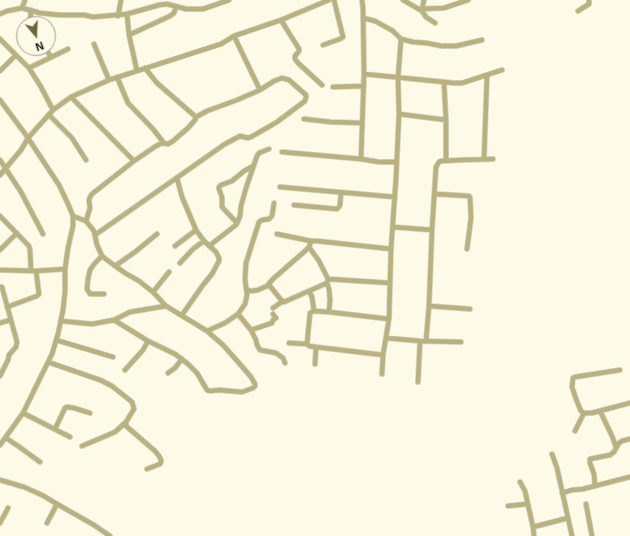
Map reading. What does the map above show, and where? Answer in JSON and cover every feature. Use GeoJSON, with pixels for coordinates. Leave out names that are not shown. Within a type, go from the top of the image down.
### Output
{"type":"FeatureCollection","features":[{"type":"Feature","properties":{"kind":"street"},"geometry":{"type":"LineString","coordinates":[[22,8],[25,0]]}},
{"type":"Feature","properties":{"kind":"street"},"geometry":{"type":"LineString","coordinates":[[118,16],[121,0]]}},
{"type":"Feature","properties":{"kind":"street"},"geometry":{"type":"LineString","coordinates":[[0,175],[28,138],[53,110],[71,96],[117,77],[215,46],[234,36],[281,20],[329,0]]}},
{"type":"Feature","properties":{"kind":"street"},"geometry":{"type":"LineString","coordinates":[[323,45],[343,37],[334,0]]}},
{"type":"Feature","properties":{"kind":"street"},"geometry":{"type":"LineString","coordinates":[[361,158],[364,86],[362,0]]}},
{"type":"Feature","properties":{"kind":"street"},"geometry":{"type":"LineString","coordinates":[[403,0],[422,10],[426,17],[435,23]]}},
{"type":"Feature","properties":{"kind":"street"},"geometry":{"type":"LineString","coordinates":[[422,10],[424,0]]}},
{"type":"Feature","properties":{"kind":"street"},"geometry":{"type":"LineString","coordinates":[[422,10],[444,8],[468,0]]}},
{"type":"Feature","properties":{"kind":"street"},"geometry":{"type":"LineString","coordinates":[[578,11],[589,4],[589,0]]}},
{"type":"Feature","properties":{"kind":"street"},"geometry":{"type":"LineString","coordinates":[[0,14],[22,8],[40,13],[59,15],[84,15],[93,17],[118,16],[158,5],[167,4],[186,9],[203,9],[226,1]]}},
{"type":"Feature","properties":{"kind":"street"},"geometry":{"type":"LineString","coordinates":[[129,35],[170,16],[174,13],[176,7]]}},
{"type":"Feature","properties":{"kind":"street"},"geometry":{"type":"LineString","coordinates":[[31,10],[31,16]]}},
{"type":"Feature","properties":{"kind":"street"},"geometry":{"type":"LineString","coordinates":[[126,14],[137,71]]}},
{"type":"Feature","properties":{"kind":"street"},"geometry":{"type":"LineString","coordinates":[[363,18],[375,21],[393,30],[401,39],[412,42],[442,46],[456,46],[482,40]]}},
{"type":"Feature","properties":{"kind":"street"},"geometry":{"type":"LineString","coordinates":[[281,20],[299,49],[295,56],[298,63],[322,85]]}},
{"type":"Feature","properties":{"kind":"street"},"geometry":{"type":"LineString","coordinates":[[234,36],[260,90]]}},
{"type":"Feature","properties":{"kind":"street"},"geometry":{"type":"LineString","coordinates":[[0,39],[16,55],[0,71]]}},
{"type":"Feature","properties":{"kind":"street"},"geometry":{"type":"LineString","coordinates":[[382,374],[383,355],[389,319],[391,248],[396,178],[398,78],[401,39]]}},
{"type":"Feature","properties":{"kind":"street"},"geometry":{"type":"LineString","coordinates":[[94,44],[109,80]]}},
{"type":"Feature","properties":{"kind":"street"},"geometry":{"type":"LineString","coordinates":[[29,68],[68,49]]}},
{"type":"Feature","properties":{"kind":"street"},"geometry":{"type":"LineString","coordinates":[[17,56],[29,68],[53,110]]}},
{"type":"Feature","properties":{"kind":"street"},"geometry":{"type":"LineString","coordinates":[[145,68],[157,83],[196,117]]}},
{"type":"Feature","properties":{"kind":"street"},"geometry":{"type":"LineString","coordinates":[[364,74],[444,83],[462,82],[502,70]]}},
{"type":"Feature","properties":{"kind":"street"},"geometry":{"type":"LineString","coordinates":[[484,159],[487,75]]}},
{"type":"Feature","properties":{"kind":"street"},"geometry":{"type":"LineString","coordinates":[[117,77],[128,103],[164,143]]}},
{"type":"Feature","properties":{"kind":"street"},"geometry":{"type":"LineString","coordinates":[[86,221],[90,208],[90,196],[134,161],[156,146],[164,143],[168,144],[182,134],[196,117],[207,111],[260,90],[279,78],[289,80],[306,95],[305,101],[277,122],[251,137],[248,138],[240,136],[235,138],[205,157],[95,235]]}},
{"type":"Feature","properties":{"kind":"street"},"geometry":{"type":"LineString","coordinates":[[444,83],[446,160]]}},
{"type":"Feature","properties":{"kind":"street"},"geometry":{"type":"LineString","coordinates":[[333,87],[364,86]]}},
{"type":"Feature","properties":{"kind":"street"},"geometry":{"type":"LineString","coordinates":[[71,96],[134,161]]}},
{"type":"Feature","properties":{"kind":"street"},"geometry":{"type":"LineString","coordinates":[[0,100],[28,138],[59,185],[70,206],[73,216],[73,226],[65,269],[65,292],[56,340],[48,362],[23,413],[0,445]]}},
{"type":"Feature","properties":{"kind":"street"},"geometry":{"type":"LineString","coordinates":[[398,114],[446,120]]}},
{"type":"Feature","properties":{"kind":"street"},"geometry":{"type":"LineString","coordinates":[[49,115],[72,138],[86,160]]}},
{"type":"Feature","properties":{"kind":"street"},"geometry":{"type":"LineString","coordinates":[[304,119],[362,123]]}},
{"type":"Feature","properties":{"kind":"street"},"geometry":{"type":"LineString","coordinates":[[209,246],[238,223],[241,206],[253,166],[259,153],[269,149]]}},
{"type":"Feature","properties":{"kind":"street"},"geometry":{"type":"LineString","coordinates":[[282,152],[361,158],[379,162],[396,162]]}},
{"type":"Feature","properties":{"kind":"street"},"geometry":{"type":"LineString","coordinates":[[0,160],[21,192],[43,234]]}},
{"type":"Feature","properties":{"kind":"street"},"geometry":{"type":"LineString","coordinates":[[426,341],[436,167],[439,162],[446,160],[493,160]]}},
{"type":"Feature","properties":{"kind":"street"},"geometry":{"type":"LineString","coordinates":[[238,223],[222,207],[222,197],[219,187],[232,181],[248,168],[253,166]]}},
{"type":"Feature","properties":{"kind":"street"},"geometry":{"type":"LineString","coordinates":[[177,178],[182,197],[196,230],[204,241],[216,252],[219,258],[218,265],[182,315]]}},
{"type":"Feature","properties":{"kind":"street"},"geometry":{"type":"LineString","coordinates":[[280,187],[395,197]]}},
{"type":"Feature","properties":{"kind":"street"},"geometry":{"type":"LineString","coordinates":[[294,205],[337,209],[340,205],[340,192]]}},
{"type":"Feature","properties":{"kind":"street"},"geometry":{"type":"LineString","coordinates":[[435,194],[470,197],[471,218],[467,249]]}},
{"type":"Feature","properties":{"kind":"street"},"geometry":{"type":"LineString","coordinates":[[207,331],[225,323],[238,314],[245,304],[247,290],[246,263],[259,222],[269,219],[272,216],[274,203]]}},
{"type":"Feature","properties":{"kind":"street"},"geometry":{"type":"LineString","coordinates":[[0,216],[30,246],[39,294],[7,307]]}},
{"type":"Feature","properties":{"kind":"street"},"geometry":{"type":"LineString","coordinates":[[73,216],[86,221],[94,231],[97,245],[102,256],[125,273],[139,281],[153,292],[166,306],[207,331],[231,354],[251,377],[255,386],[242,392],[207,390],[197,373],[182,359],[148,341],[114,320]]}},
{"type":"Feature","properties":{"kind":"street"},"geometry":{"type":"LineString","coordinates":[[393,228],[432,230]]}},
{"type":"Feature","properties":{"kind":"street"},"geometry":{"type":"LineString","coordinates":[[175,246],[196,230]]}},
{"type":"Feature","properties":{"kind":"street"},"geometry":{"type":"LineString","coordinates":[[0,250],[17,233]]}},
{"type":"Feature","properties":{"kind":"street"},"geometry":{"type":"LineString","coordinates":[[115,266],[158,234]]}},
{"type":"Feature","properties":{"kind":"street"},"geometry":{"type":"LineString","coordinates":[[277,234],[311,241],[391,248]]}},
{"type":"Feature","properties":{"kind":"street"},"geometry":{"type":"LineString","coordinates":[[180,263],[204,241]]}},
{"type":"Feature","properties":{"kind":"street"},"geometry":{"type":"LineString","coordinates":[[247,290],[258,290],[267,286],[309,247],[311,241]]}},
{"type":"Feature","properties":{"kind":"street"},"geometry":{"type":"LineString","coordinates":[[309,247],[319,261],[328,281],[330,300],[329,312]]}},
{"type":"Feature","properties":{"kind":"street"},"geometry":{"type":"LineString","coordinates":[[102,256],[90,270],[87,289],[90,294],[104,294]]}},
{"type":"Feature","properties":{"kind":"street"},"geometry":{"type":"LineString","coordinates":[[0,270],[34,271],[65,269]]}},
{"type":"Feature","properties":{"kind":"street"},"geometry":{"type":"LineString","coordinates":[[153,292],[169,272]]}},
{"type":"Feature","properties":{"kind":"street"},"geometry":{"type":"LineString","coordinates":[[273,308],[283,301],[309,291],[328,281],[390,283]]}},
{"type":"Feature","properties":{"kind":"street"},"geometry":{"type":"LineString","coordinates":[[267,286],[270,286],[283,301]]}},
{"type":"Feature","properties":{"kind":"street"},"geometry":{"type":"LineString","coordinates":[[0,287],[2,287],[17,342],[16,347],[9,355],[0,376]]}},
{"type":"Feature","properties":{"kind":"street"},"geometry":{"type":"LineString","coordinates":[[309,291],[312,297],[314,311]]}},
{"type":"Feature","properties":{"kind":"street"},"geometry":{"type":"LineString","coordinates":[[60,321],[92,324],[114,320],[130,312],[166,306]]}},
{"type":"Feature","properties":{"kind":"street"},"geometry":{"type":"LineString","coordinates":[[429,306],[470,309]]}},
{"type":"Feature","properties":{"kind":"street"},"geometry":{"type":"LineString","coordinates":[[307,344],[310,313],[314,311],[389,319]]}},
{"type":"Feature","properties":{"kind":"street"},"geometry":{"type":"LineString","coordinates":[[238,314],[251,330],[260,350],[276,353],[283,358],[285,363]]}},
{"type":"Feature","properties":{"kind":"street"},"geometry":{"type":"LineString","coordinates":[[251,330],[272,323],[276,318],[273,314]]}},
{"type":"Feature","properties":{"kind":"street"},"geometry":{"type":"LineString","coordinates":[[0,324],[10,320]]}},
{"type":"Feature","properties":{"kind":"street"},"geometry":{"type":"LineString","coordinates":[[386,338],[461,342]]}},
{"type":"Feature","properties":{"kind":"street"},"geometry":{"type":"LineString","coordinates":[[56,340],[113,356]]}},
{"type":"Feature","properties":{"kind":"street"},"geometry":{"type":"LineString","coordinates":[[125,370],[143,350],[148,341]]}},
{"type":"Feature","properties":{"kind":"street"},"geometry":{"type":"LineString","coordinates":[[418,382],[420,341]]}},
{"type":"Feature","properties":{"kind":"street"},"geometry":{"type":"LineString","coordinates":[[289,342],[307,344],[309,346],[316,347],[383,355]]}},
{"type":"Feature","properties":{"kind":"street"},"geometry":{"type":"LineString","coordinates":[[315,364],[316,347]]}},
{"type":"Feature","properties":{"kind":"street"},"geometry":{"type":"LineString","coordinates":[[168,373],[175,368],[182,359]]}},
{"type":"Feature","properties":{"kind":"street"},"geometry":{"type":"LineString","coordinates":[[48,362],[100,380],[112,386],[132,402],[134,409],[126,422],[115,432],[82,446]]}},
{"type":"Feature","properties":{"kind":"street"},"geometry":{"type":"LineString","coordinates":[[620,370],[573,378],[572,387],[578,407],[580,411],[584,413],[592,413],[630,403]]}},
{"type":"Feature","properties":{"kind":"street"},"geometry":{"type":"LineString","coordinates":[[56,429],[65,408],[68,407],[90,413]]}},
{"type":"Feature","properties":{"kind":"street"},"geometry":{"type":"LineString","coordinates":[[600,411],[617,444]]}},
{"type":"Feature","properties":{"kind":"street"},"geometry":{"type":"LineString","coordinates":[[23,413],[70,437]]}},
{"type":"Feature","properties":{"kind":"street"},"geometry":{"type":"LineString","coordinates":[[575,431],[584,413]]}},
{"type":"Feature","properties":{"kind":"street"},"geometry":{"type":"LineString","coordinates":[[126,422],[128,429],[143,440],[159,456],[161,462],[160,464],[147,469]]}},
{"type":"Feature","properties":{"kind":"street"},"geometry":{"type":"LineString","coordinates":[[6,438],[40,462]]}},
{"type":"Feature","properties":{"kind":"street"},"geometry":{"type":"LineString","coordinates":[[595,486],[595,479],[590,459],[610,455],[614,452],[617,444],[630,439]]}},
{"type":"Feature","properties":{"kind":"street"},"geometry":{"type":"LineString","coordinates":[[552,454],[557,468],[572,536]]}},
{"type":"Feature","properties":{"kind":"street"},"geometry":{"type":"LineString","coordinates":[[562,493],[630,477]]}},
{"type":"Feature","properties":{"kind":"street"},"geometry":{"type":"LineString","coordinates":[[0,480],[38,492],[110,536]]}},
{"type":"Feature","properties":{"kind":"street"},"geometry":{"type":"LineString","coordinates":[[520,482],[525,491],[534,536]]}},
{"type":"Feature","properties":{"kind":"street"},"geometry":{"type":"LineString","coordinates":[[47,523],[57,504]]}},
{"type":"Feature","properties":{"kind":"street"},"geometry":{"type":"LineString","coordinates":[[508,506],[527,504]]}},
{"type":"Feature","properties":{"kind":"street"},"geometry":{"type":"LineString","coordinates":[[586,504],[592,536]]}},
{"type":"Feature","properties":{"kind":"street"},"geometry":{"type":"LineString","coordinates":[[0,522],[8,508]]}},
{"type":"Feature","properties":{"kind":"street"},"geometry":{"type":"LineString","coordinates":[[533,527],[568,518]]}}]}
